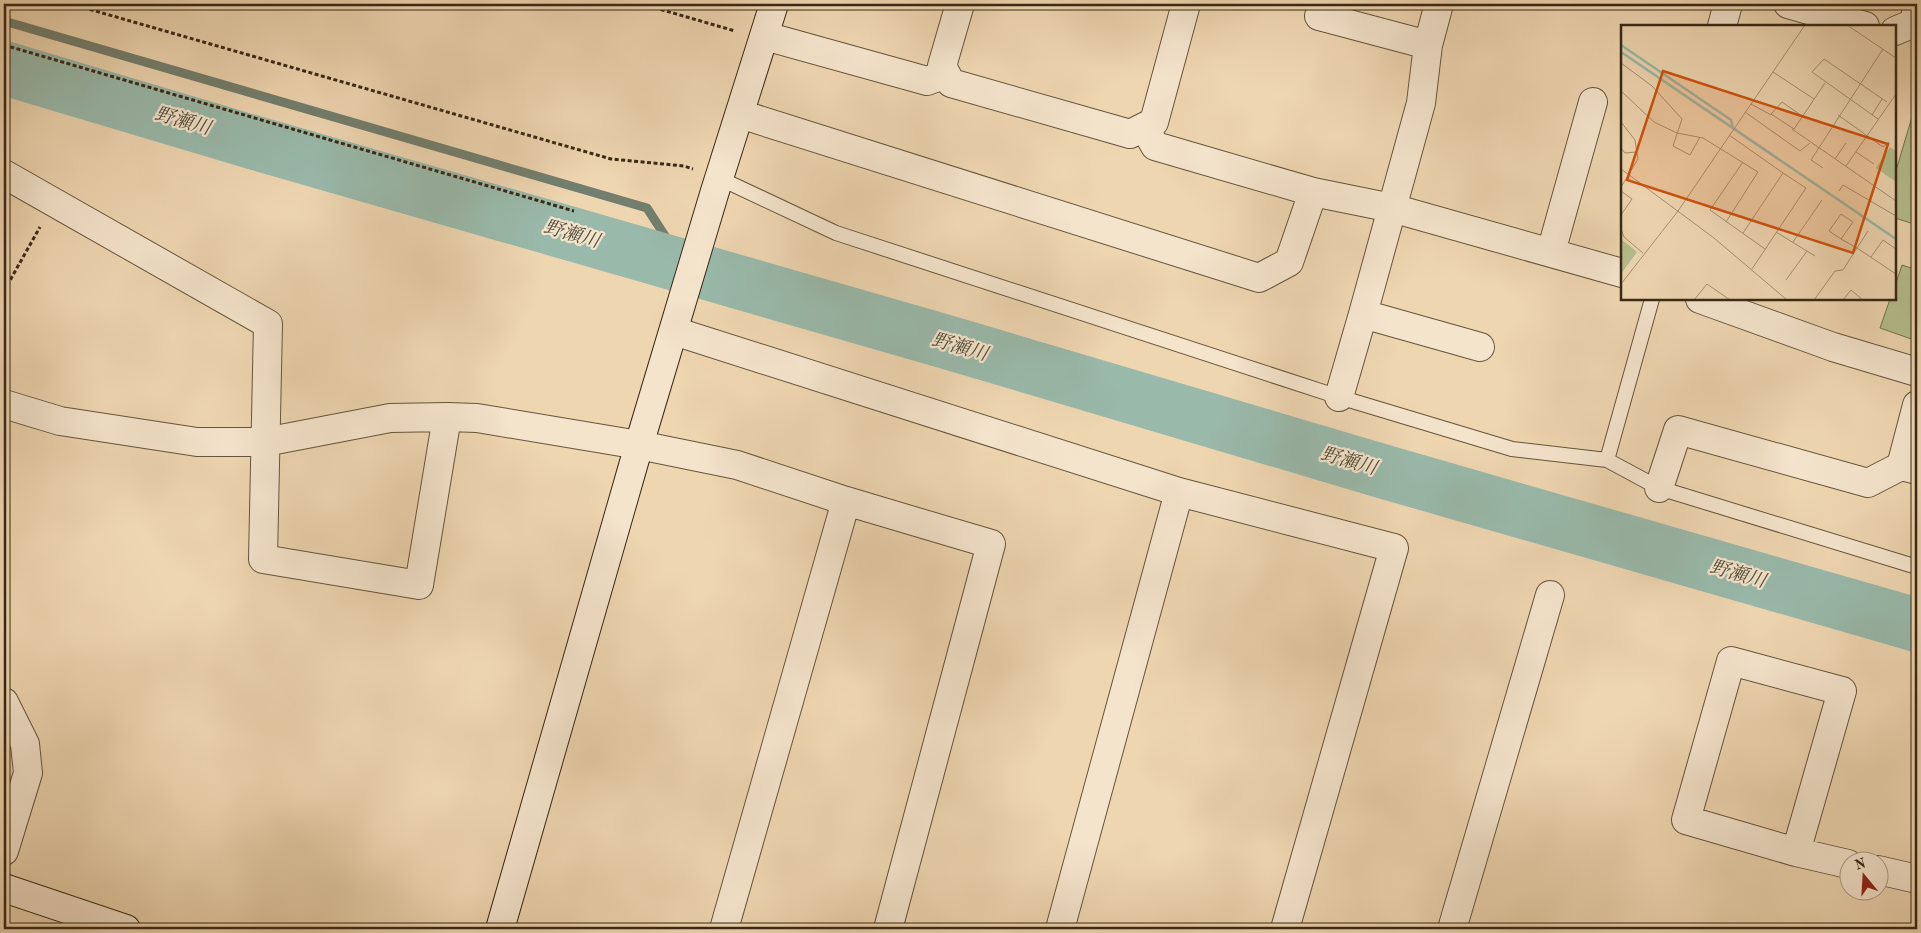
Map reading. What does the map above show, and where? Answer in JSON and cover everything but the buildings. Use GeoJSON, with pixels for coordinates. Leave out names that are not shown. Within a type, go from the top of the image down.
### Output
{"type":"FeatureCollection","features":[{"type":"Feature","properties":{"kind":"street"},"geometry":{"type":"LineString","coordinates":[[500,929],[639,445],[717,184],[774,4]]}},
{"type":"Feature","properties":{"kind":"street"},"geometry":{"type":"LineString","coordinates":[[960,4],[942,66],[951,83],[1130,134],[1154,122],[1186,4]]}},
{"type":"Feature","properties":{"kind":"street"},"geometry":{"type":"LineString","coordinates":[[1339,397],[1421,103],[1428,45],[1439,4]]}},
{"type":"Feature","properties":{"kind":"street"},"geometry":{"type":"LineString","coordinates":[[1722,25],[1728,4]]}},
{"type":"Feature","properties":{"kind":"street"},"geometry":{"type":"LineString","coordinates":[[1788,4],[1862,25]]}},
{"type":"Feature","properties":{"kind":"street"},"geometry":{"type":"LineString","coordinates":[[1896,31],[1914,23],[1917,8]]}},
{"type":"Feature","properties":{"kind":"street"},"geometry":{"type":"LineString","coordinates":[[1319,16],[1428,45]]}},
{"type":"Feature","properties":{"kind":"street"},"geometry":{"type":"LineString","coordinates":[[765,36],[927,81],[946,74]]}},
{"type":"Feature","properties":{"kind":"street"},"geometry":{"type":"LineString","coordinates":[[1550,252],[1593,102]]}},
{"type":"Feature","properties":{"kind":"street"},"geometry":{"type":"LineString","coordinates":[[740,114],[1259,278],[1289,262],[1313,192]]}},
{"type":"Feature","properties":{"kind":"street"},"geometry":{"type":"LineString","coordinates":[[1144,127],[1155,146],[1313,192],[1392,208],[1621,273]]}},
{"type":"Feature","properties":{"kind":"street"},"geometry":{"type":"LineString","coordinates":[[4,174],[268,324],[263,558],[419,585],[446,417]]}},
{"type":"Feature","properties":{"kind":"street"},"geometry":{"type":"LineString","coordinates":[[1703,300],[1833,347],[1917,372]]}},
{"type":"Feature","properties":{"kind":"street"},"geometry":{"type":"LineString","coordinates":[[1363,314],[1480,347]]}},
{"type":"Feature","properties":{"kind":"street"},"geometry":{"type":"LineString","coordinates":[[674,331],[1179,492],[1394,548],[1285,929]]}},
{"type":"Feature","properties":{"kind":"street"},"geometry":{"type":"LineString","coordinates":[[4,404],[60,421],[197,442],[265,442],[390,418],[476,418],[639,445],[737,465],[846,501],[991,544],[888,929]]}},
{"type":"Feature","properties":{"kind":"street"},"geometry":{"type":"LineString","coordinates":[[1659,488],[1678,430],[1868,483],[1909,468],[1917,405]]}},
{"type":"Feature","properties":{"kind":"street"},"geometry":{"type":"LineString","coordinates":[[1060,929],[1179,492]]}},
{"type":"Feature","properties":{"kind":"street"},"geometry":{"type":"LineString","coordinates":[[724,929],[846,501]]}},
{"type":"Feature","properties":{"kind":"street"},"geometry":{"type":"LineString","coordinates":[[1452,929],[1550,595]]}},
{"type":"Feature","properties":{"kind":"street"},"geometry":{"type":"LineString","coordinates":[[1796,852],[1842,691],[1731,661],[1686,820],[1796,852],[1838,862]]}},
{"type":"Feature","properties":{"kind":"street"},"geometry":{"type":"LineString","coordinates":[[4,702],[25,744],[28,773],[4,851]]}},
{"type":"Feature","properties":{"kind":"street"},"geometry":{"type":"LineString","coordinates":[[1888,872],[1917,879]]}},
{"type":"Feature","properties":{"kind":"street"},"geometry":{"type":"LineString","coordinates":[[4,888],[126,929]]}},
{"type":"Feature","properties":{"kind":"lane"},"geometry":{"type":"LineString","coordinates":[[717,184],[836,234],[1339,397],[1512,449],[1607,460],[1659,488],[1917,567]]}},
{"type":"Feature","properties":{"kind":"lane"},"geometry":{"type":"LineString","coordinates":[[1607,460],[1652,300]]}},
{"type":"Feature","properties":{"kind":"path"},"geometry":{"type":"LineString","coordinates":[[71,4],[611,159],[684,166],[717,184]]}},
{"type":"Feature","properties":{"kind":"path"},"geometry":{"type":"LineString","coordinates":[[642,4],[740,33],[765,36]]}},
{"type":"Feature","properties":{"kind":"path"},"geometry":{"type":"LineString","coordinates":[[4,45],[574,211]]}},
{"type":"Feature","properties":{"kind":"path"},"geometry":{"type":"LineString","coordinates":[[4,291],[54,202]]}},
{"type":"Feature","properties":{"kind":"green space"},"geometry":{"type":"Polygon","coordinates":[[[1917,100],[1917,225],[1896,218],[1896,171],[1917,100]]]}},
{"type":"Feature","properties":{"kind":"green space"},"geometry":{"type":"Polygon","coordinates":[[[1902,265],[1917,270],[1917,341],[1880,328],[1890,300],[1896,300],[1896,283],[1902,265]]]}},
{"type":"Feature","properties":{"kind":"waterway"},"geometry":{"type":"LineString","coordinates":[[4,21],[647,208],[685,267]]}},
{"type":"Feature","properties":{"kind":"waterway","name":"野瀬川"},"geometry":{"type":"LineString","coordinates":[[4,68],[259,144],[950,343],[1385,472],[1917,625]]}}]}
